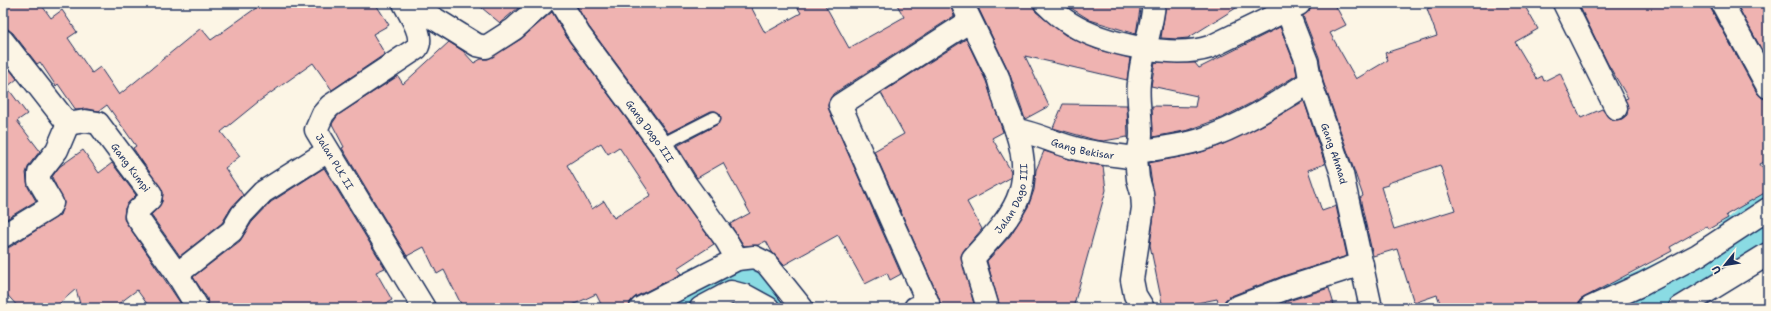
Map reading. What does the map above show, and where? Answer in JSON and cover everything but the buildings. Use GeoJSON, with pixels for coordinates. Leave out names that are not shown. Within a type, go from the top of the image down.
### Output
{"type":"FeatureCollection","features":[{"type":"Feature","properties":{"kind":"street","name":"Jalan PLK II"},"geometry":{"type":"LineString","coordinates":[[404,3],[418,32],[420,44],[417,48],[339,100],[323,114],[316,130],[424,308]]}},
{"type":"Feature","properties":{"kind":"street"},"geometry":{"type":"LineString","coordinates":[[409,3],[477,46],[486,47],[514,29],[543,3]]}},
{"type":"Feature","properties":{"kind":"street","name":"Gang Dago III"},"geometry":{"type":"LineString","coordinates":[[561,3],[578,34],[661,144],[685,183],[726,240],[733,276]]}},
{"type":"Feature","properties":{"kind":"street"},"geometry":{"type":"LineString","coordinates":[[1045,3],[1071,24],[1089,33],[1122,44],[1182,52],[1202,50],[1290,5]]}},
{"type":"Feature","properties":{"kind":"street"},"geometry":{"type":"LineString","coordinates":[[1143,308],[1135,294],[1132,280],[1143,208],[1142,193],[1138,179],[1138,155],[1142,139],[1138,102],[1138,83],[1153,19],[1154,3]]}},
{"type":"Feature","properties":{"kind":"street"},"geometry":{"type":"LineString","coordinates":[[1564,3],[1616,108]]}},
{"type":"Feature","properties":{"kind":"street"},"geometry":{"type":"LineString","coordinates":[[1722,3],[1768,87]]}},
{"type":"Feature","properties":{"kind":"street","name":"Gang Ahmad"},"geometry":{"type":"LineString","coordinates":[[1290,5],[1307,62],[1311,81],[1342,174],[1371,308]]}},
{"type":"Feature","properties":{"kind":"street"},"geometry":{"type":"LineString","coordinates":[[921,305],[840,105],[966,12],[998,77],[1005,102],[1016,130]]}},
{"type":"Feature","properties":{"kind":"street"},"geometry":{"type":"LineString","coordinates":[[3,41],[68,124],[57,150],[39,173],[39,181],[52,203],[49,208],[3,236]]}},
{"type":"Feature","properties":{"kind":"street","name":"Gang Bekisar"},"geometry":{"type":"LineString","coordinates":[[1016,130],[1034,133],[1044,139],[1078,149],[1138,155],[1219,133],[1276,103],[1311,81]]}},
{"type":"Feature","properties":{"kind":"street","name":"Gang Kumpi"},"geometry":{"type":"LineString","coordinates":[[68,124],[85,121],[98,123],[151,194],[150,199],[136,211],[136,216],[178,274]]}},
{"type":"Feature","properties":{"kind":"street","name":"Jalan Dago III"},"geometry":{"type":"LineString","coordinates":[[988,308],[973,258],[995,234],[1019,198],[1024,170],[1024,155],[1016,130]]}},
{"type":"Feature","properties":{"kind":"street"},"geometry":{"type":"LineString","coordinates":[[195,308],[196,305],[178,274],[232,231],[242,214],[263,192],[328,151]]}},
{"type":"Feature","properties":{"kind":"street"},"geometry":{"type":"LineString","coordinates":[[1590,308],[1642,284],[1698,254],[1768,210]]}},
{"type":"Feature","properties":{"kind":"street"},"geometry":{"type":"LineString","coordinates":[[1680,308],[1768,254]]}},
{"type":"Feature","properties":{"kind":"street"},"geometry":{"type":"LineString","coordinates":[[700,308],[754,257],[766,263],[802,308]]}},
{"type":"Feature","properties":{"kind":"street"},"geometry":{"type":"LineString","coordinates":[[1235,308],[1287,288],[1362,264]]}},
{"type":"Feature","properties":{"kind":"street"},"geometry":{"type":"LineString","coordinates":[[641,308],[733,276]]}},
{"type":"Feature","properties":{"kind":"street"},"geometry":{"type":"LineString","coordinates":[[733,276],[746,296],[768,308]]}},
{"type":"Feature","properties":{"kind":"lane"},"geometry":{"type":"LineString","coordinates":[[661,144],[714,118]]}},
{"type":"Feature","properties":{"kind":"waterway"},"geometry":{"type":"LineString","coordinates":[[1618,306],[1710,264],[1768,214]]}},
{"type":"Feature","properties":{"kind":"waterway"},"geometry":{"type":"LineString","coordinates":[[664,308],[747,267],[780,308]]}}]}
